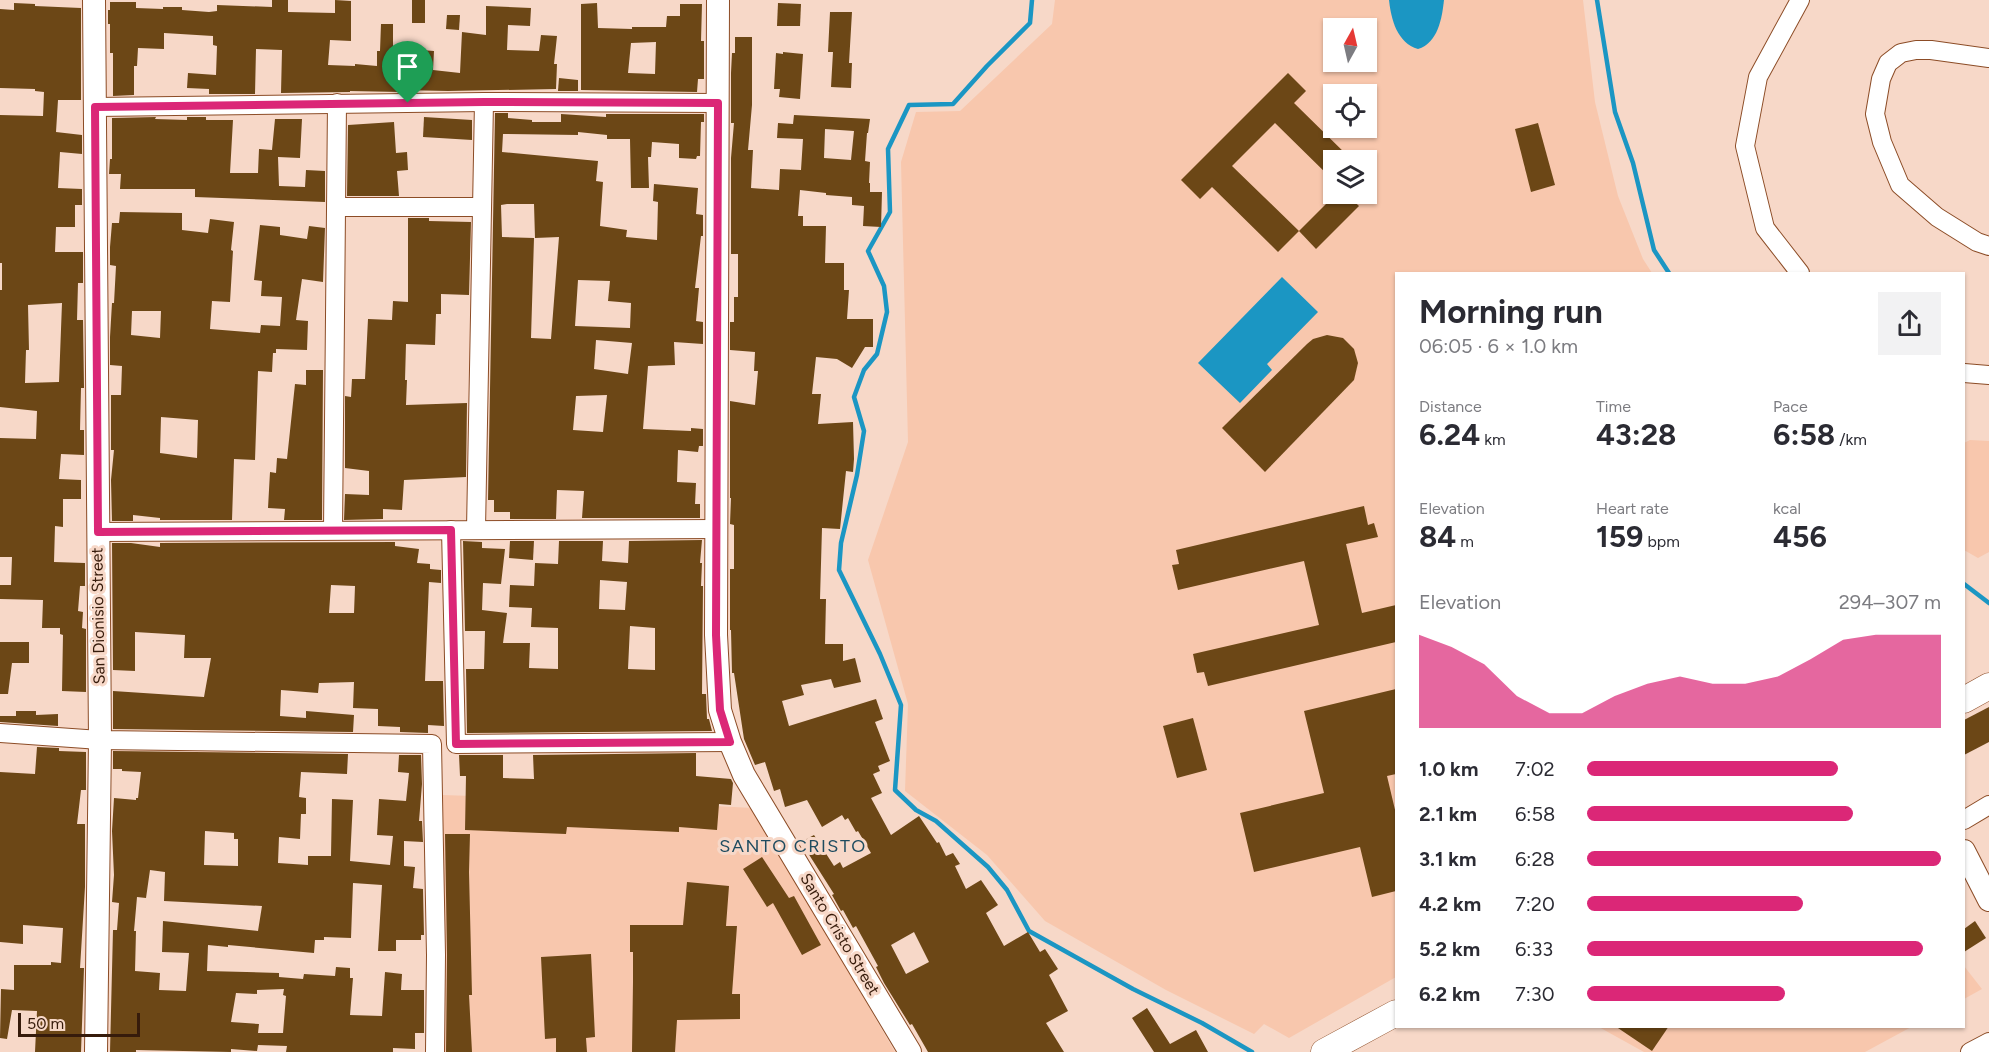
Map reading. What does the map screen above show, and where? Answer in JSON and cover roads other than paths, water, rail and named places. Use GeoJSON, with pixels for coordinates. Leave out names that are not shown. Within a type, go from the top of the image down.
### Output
{"type":"FeatureCollection","features":[{"type":"Feature","properties":{"kind":"main road"},"geometry":{"type":"LineString","coordinates":[[1965,699],[1989,686]]}},
{"type":"Feature","properties":{"kind":"main road"},"geometry":{"type":"LineString","coordinates":[[1324,1052],[1395,1014]]}},
{"type":"Feature","properties":{"kind":"street","name":"San Dionisio Street"},"geometry":{"type":"LineString","coordinates":[[94,0],[100,740],[96,1052]]}},
{"type":"Feature","properties":{"kind":"street","name":"Santo Cristo Street"},"geometry":{"type":"LineString","coordinates":[[718,0],[716,635],[720,710],[730,742],[744,774],[910,1052]]}},
{"type":"Feature","properties":{"kind":"street"},"geometry":{"type":"LineString","coordinates":[[1799,272],[1765,228],[1745,146],[1758,77],[1800,0]]}},
{"type":"Feature","properties":{"kind":"street"},"geometry":{"type":"LineString","coordinates":[[1989,58],[1931,50],[1901,53],[1888,63],[1881,79],[1875,114],[1882,142],[1900,184],[1936,217],[1977,242],[1989,246]]}},
{"type":"Feature","properties":{"kind":"street"},"geometry":{"type":"LineString","coordinates":[[95,107],[484,102],[718,103]]}},
{"type":"Feature","properties":{"kind":"street"},"geometry":{"type":"LineString","coordinates":[[476,529],[484,102]]}},
{"type":"Feature","properties":{"kind":"street"},"geometry":{"type":"LineString","coordinates":[[333,530],[338,103]]}},
{"type":"Feature","properties":{"kind":"street"},"geometry":{"type":"LineString","coordinates":[[338,207],[482,207]]}},
{"type":"Feature","properties":{"kind":"street"},"geometry":{"type":"LineString","coordinates":[[1965,374],[1989,375]]}},
{"type":"Feature","properties":{"kind":"street"},"geometry":{"type":"LineString","coordinates":[[98,532],[716,529]]}},
{"type":"Feature","properties":{"kind":"street"},"geometry":{"type":"LineString","coordinates":[[451,530],[456,744],[730,742]]}},
{"type":"Feature","properties":{"kind":"street"},"geometry":{"type":"LineString","coordinates":[[0,733],[100,740],[432,744],[436,956],[435,1052]]}},
{"type":"Feature","properties":{"kind":"street"},"geometry":{"type":"LineString","coordinates":[[1965,819],[1989,805]]}},
{"type":"Feature","properties":{"kind":"street"},"geometry":{"type":"LineString","coordinates":[[1965,853],[1989,900]]}},
{"type":"Feature","properties":{"kind":"street"},"geometry":{"type":"LineString","coordinates":[[1970,1052],[1989,1042]]}},
{"type":"Feature","properties":{"kind":"water"},"geometry":{"type":"Polygon","coordinates":[[[1389,0],[1444,0],[1438,29],[1425,46],[1418,49],[1400,36],[1391,15],[1389,0]]]}},
{"type":"Feature","properties":{"kind":"water"},"geometry":{"type":"Polygon","coordinates":[[[1282,277],[1318,312],[1267,364],[1272,370],[1240,403],[1198,363],[1282,277]]]}},
{"type":"Feature","properties":{"kind":"waterway"},"geometry":{"type":"LineString","coordinates":[[1032,0],[1030,23],[953,104],[909,105],[888,149],[890,212],[868,251],[884,286],[887,312],[877,354],[864,370],[854,397],[864,431],[857,475],[841,543],[839,570],[880,654],[901,705],[895,790],[916,810],[936,821],[988,867],[1007,890],[1029,931],[1252,1052]]}},
{"type":"Feature","properties":{"kind":"waterway"},"geometry":{"type":"LineString","coordinates":[[1597,0],[1615,112],[1633,163],[1654,250],[1668,272]]}},
{"type":"Feature","properties":{"kind":"waterway"},"geometry":{"type":"LineString","coordinates":[[1965,585],[1989,603]]}},
{"type":"Feature","properties":{"kind":"district","name":"SANTO CRISTO"},"geometry":{"type":"Point","coordinates":[793,846]}}]}
